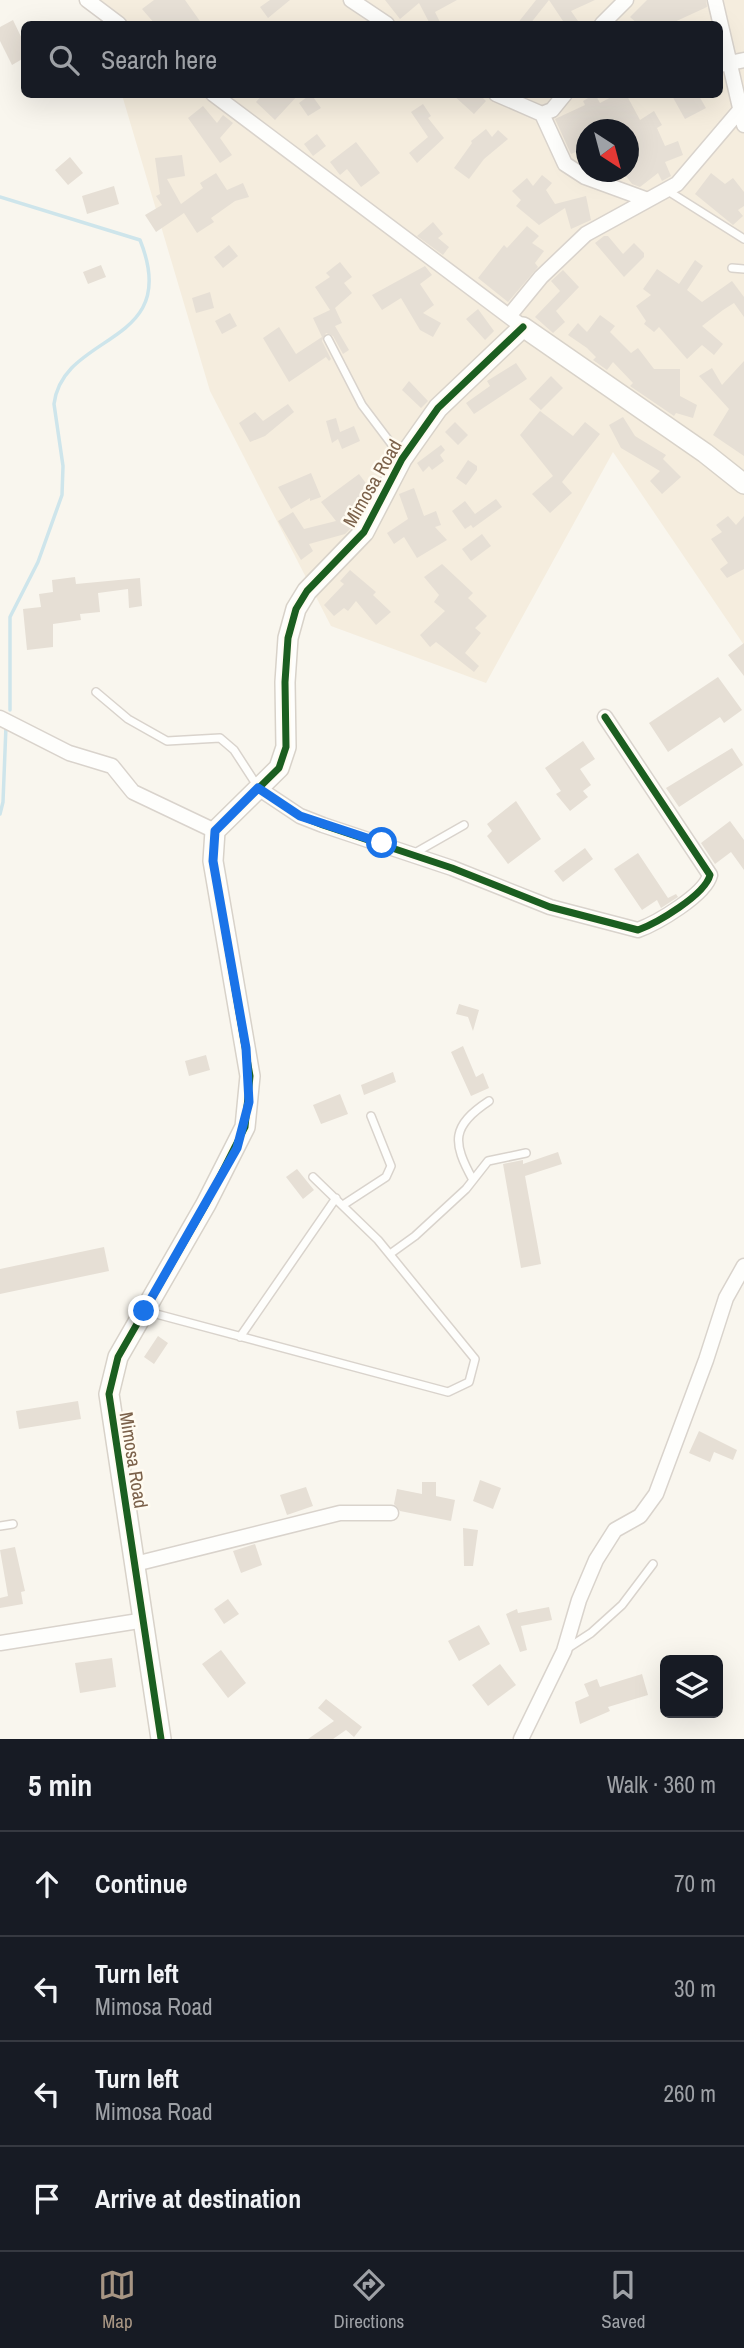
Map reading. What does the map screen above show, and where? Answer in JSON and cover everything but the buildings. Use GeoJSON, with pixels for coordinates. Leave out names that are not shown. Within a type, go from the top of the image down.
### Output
{"type":"FeatureCollection","features":[{"type":"Feature","properties":{"kind":"street"},"geometry":{"type":"LineString","coordinates":[[87,0],[116,21]]}},
{"type":"Feature","properties":{"kind":"street"},"geometry":{"type":"LineString","coordinates":[[351,0],[382,21]]}},
{"type":"Feature","properties":{"kind":"street"},"geometry":{"type":"LineString","coordinates":[[715,0],[720,21]]}},
{"type":"Feature","properties":{"kind":"street"},"geometry":{"type":"LineString","coordinates":[[606,21],[623,2]]}},
{"type":"Feature","properties":{"kind":"street"},"geometry":{"type":"LineString","coordinates":[[723,31],[744,125]]}},
{"type":"Feature","properties":{"kind":"street"},"geometry":{"type":"LineString","coordinates":[[218,98],[516,321],[695,446],[744,484]]}},
{"type":"Feature","properties":{"kind":"street"},"geometry":{"type":"LineString","coordinates":[[505,98],[542,114],[565,164],[585,177],[648,200]]}},
{"type":"Feature","properties":{"kind":"street"},"geometry":{"type":"LineString","coordinates":[[542,114],[552,110],[562,98]]}},
{"type":"Feature","properties":{"kind":"street"},"geometry":{"type":"LineString","coordinates":[[516,321],[541,276],[580,239],[668,191],[691,170],[740,110]]}},
{"type":"Feature","properties":{"kind":"street","name":"Mimosa Road"},"geometry":{"type":"LineString","coordinates":[[161,1739],[109,1394],[118,1357],[237,1148],[249,1102],[246,1048],[213,861],[215,831],[279,768],[286,747],[285,682],[288,638],[296,609],[307,591],[364,532],[402,459],[438,408],[516,321]]}},
{"type":"Feature","properties":{"kind":"street"},"geometry":{"type":"LineString","coordinates":[[258,788],[300,816],[413,854],[550,907],[632,930],[644,928],[690,899],[708,884],[709,875],[605,717]]}},
{"type":"Feature","properties":{"kind":"street"},"geometry":{"type":"LineString","coordinates":[[0,718],[69,752],[112,766],[133,792],[215,831]]}},
{"type":"Feature","properties":{"kind":"street"},"geometry":{"type":"LineString","coordinates":[[521,1739],[534,1707],[564,1651],[579,1600],[596,1560],[614,1530],[640,1516],[656,1494],[726,1298],[744,1266]]}},
{"type":"Feature","properties":{"kind":"street"},"geometry":{"type":"LineString","coordinates":[[135,1564],[340,1513],[391,1513]]}},
{"type":"Feature","properties":{"kind":"street"},"geometry":{"type":"LineString","coordinates":[[0,1643],[145,1620]]}},
{"type":"Feature","properties":{"kind":"lane"},"geometry":{"type":"LineString","coordinates":[[668,191],[744,239]]}},
{"type":"Feature","properties":{"kind":"lane"},"geometry":{"type":"LineString","coordinates":[[732,268],[744,269]]}},
{"type":"Feature","properties":{"kind":"lane"},"geometry":{"type":"LineString","coordinates":[[328,339],[362,405],[402,459]]}},
{"type":"Feature","properties":{"kind":"lane"},"geometry":{"type":"LineString","coordinates":[[96,692],[128,719],[167,741],[220,738],[234,750],[258,788]]}},
{"type":"Feature","properties":{"kind":"lane"},"geometry":{"type":"LineString","coordinates":[[413,854],[464,825]]}},
{"type":"Feature","properties":{"kind":"lane"},"geometry":{"type":"LineString","coordinates":[[473,1180],[458,1154],[458,1133],[468,1115],[489,1101]]}},
{"type":"Feature","properties":{"kind":"lane"},"geometry":{"type":"LineString","coordinates":[[343,1205],[386,1177],[391,1166],[371,1116]]}},
{"type":"Feature","properties":{"kind":"lane"},"geometry":{"type":"LineString","coordinates":[[390,1254],[415,1236],[473,1180],[488,1161],[526,1153]]}},
{"type":"Feature","properties":{"kind":"lane"},"geometry":{"type":"LineString","coordinates":[[144,1311],[448,1392],[469,1382],[475,1359],[390,1254],[313,1177]]}},
{"type":"Feature","properties":{"kind":"lane"},"geometry":{"type":"LineString","coordinates":[[240,1338],[335,1198]]}},
{"type":"Feature","properties":{"kind":"lane"},"geometry":{"type":"LineString","coordinates":[[0,1526],[13,1524]]}},
{"type":"Feature","properties":{"kind":"lane"},"geometry":{"type":"LineString","coordinates":[[564,1651],[591,1633],[622,1605],[653,1564]]}},
{"type":"Feature","properties":{"kind":"shaded area"},"geometry":{"type":"Polygon","coordinates":[[[94,0],[744,0],[744,645],[613,452],[486,683],[331,626],[210,391],[123,98],[723,98],[723,21],[100,21],[94,0]]]}},
{"type":"Feature","properties":{"kind":"waterway"},"geometry":{"type":"LineString","coordinates":[[0,197],[140,240],[149,275],[146,300],[134,320],[77,363],[62,380],[54,404],[63,466],[62,495],[38,562],[10,617],[10,710]]}},
{"type":"Feature","properties":{"kind":"waterway"},"geometry":{"type":"LineString","coordinates":[[0,814],[3,802],[6,726]]}},
{"type":"Feature","properties":{"kind":"cycle path"},"geometry":{"type":"LineString","coordinates":[[161,1739],[109,1394],[118,1357],[206,1204],[245,1127],[250,1076],[213,861],[215,831],[279,768],[286,747],[285,682],[288,638],[296,609],[307,591],[364,532],[402,459],[438,408],[523,327]]}},
{"type":"Feature","properties":{"kind":"cycle path"},"geometry":{"type":"LineString","coordinates":[[258,788],[300,816],[323,825],[452,868],[550,907],[638,930],[668,915],[690,899],[710,875],[605,717]]}},
{"type":"Feature","properties":{"kind":"route"},"geometry":{"type":"LineString","coordinates":[[144,1311],[237,1148],[245,1127],[249,1102],[250,1076],[246,1048],[213,861],[215,831],[258,788],[300,816],[382,843]]}}]}
